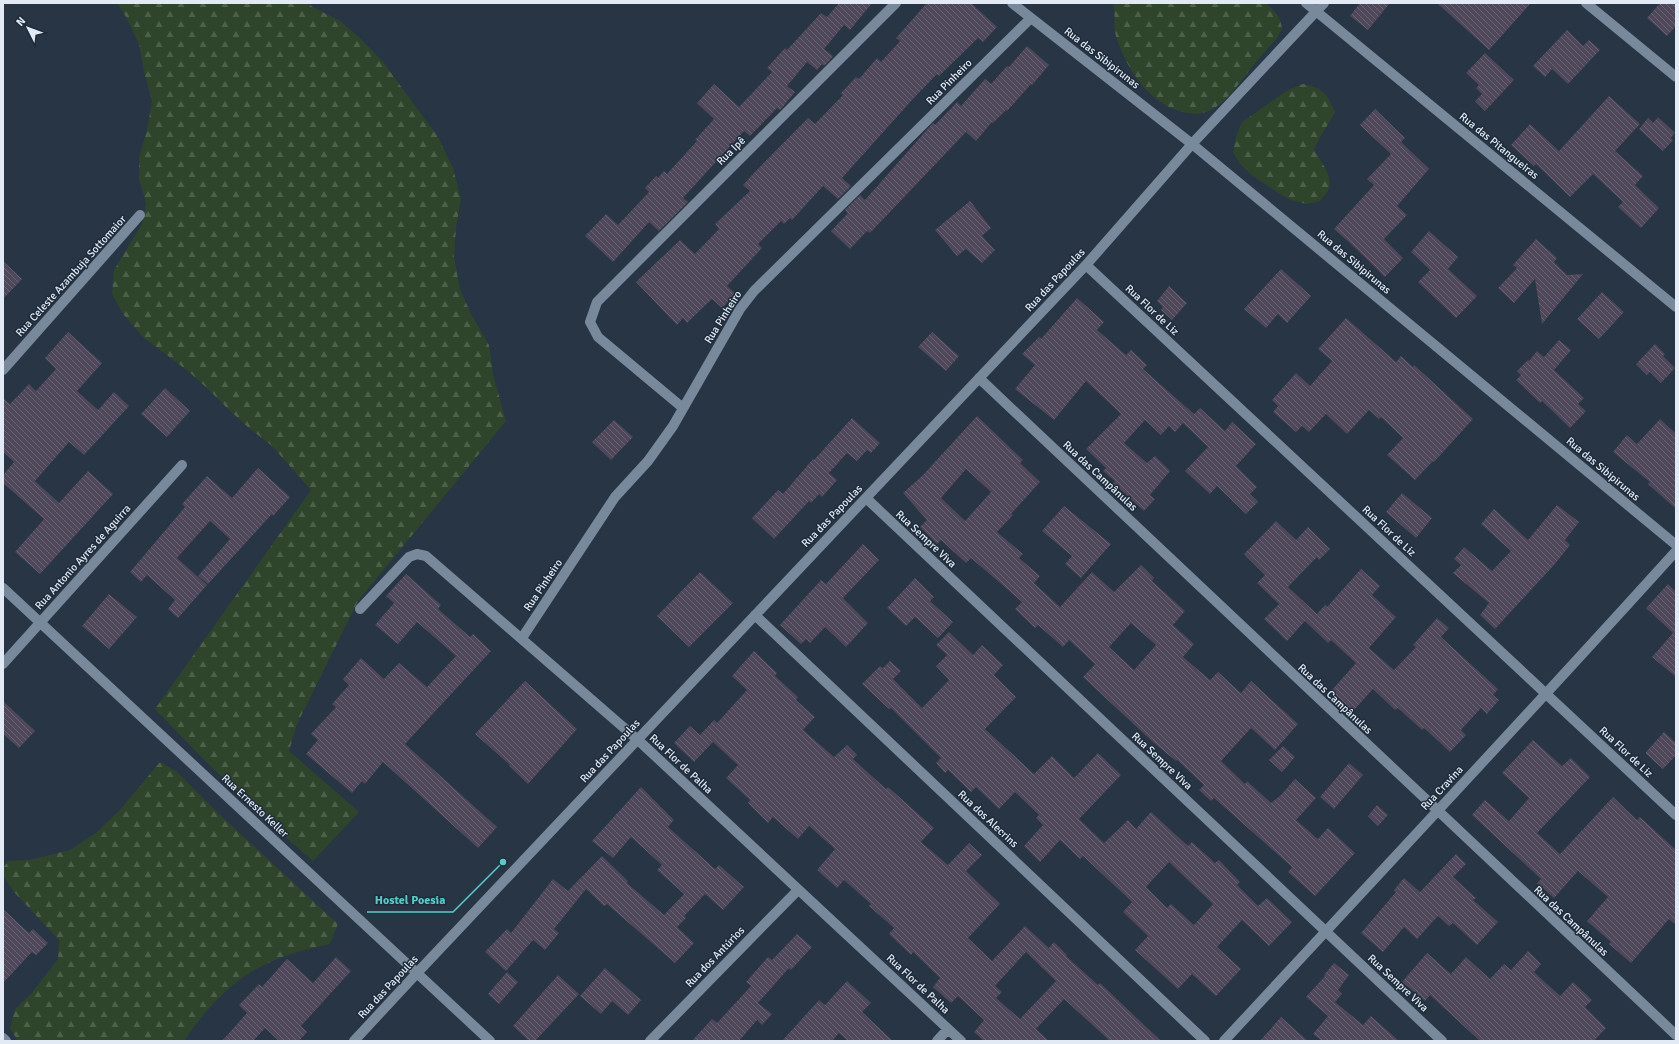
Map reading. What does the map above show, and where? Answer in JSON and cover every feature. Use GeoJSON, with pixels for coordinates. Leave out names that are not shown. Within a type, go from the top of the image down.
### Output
{"type":"FeatureCollection","features":[{"type":"Feature","properties":{"kind":"street","name":"Rua Ipê"},"geometry":{"type":"LineString","coordinates":[[683,408],[598,337],[590,322],[596,302],[896,3]]}},
{"type":"Feature","properties":{"kind":"street","name":"Rua das Sibipirunas"},"geometry":{"type":"LineString","coordinates":[[1012,3],[1192,144],[1676,545]]}},
{"type":"Feature","properties":{"kind":"street","name":"Rua das Pitangueiras"},"geometry":{"type":"LineString","coordinates":[[1306,3],[1676,307]]}},
{"type":"Feature","properties":{"kind":"street","name":"Rua das Papoulas"},"geometry":{"type":"LineString","coordinates":[[354,1041],[1086,265],[1192,144],[1324,3]]}},
{"type":"Feature","properties":{"kind":"street"},"geometry":{"type":"LineString","coordinates":[[1586,3],[1676,77]]}},
{"type":"Feature","properties":{"kind":"street","name":"Rua Pinheiro"},"geometry":{"type":"LineString","coordinates":[[522,638],[615,497],[648,461],[673,426],[740,309],[754,291],[1031,18]]}},
{"type":"Feature","properties":{"kind":"street","name":"Rua Celeste Azambuja Sottomaior"},"geometry":{"type":"LineString","coordinates":[[3,370],[140,215]]}},
{"type":"Feature","properties":{"kind":"street","name":"Rua Flor de Liz"},"geometry":{"type":"LineString","coordinates":[[1086,265],[1676,815]]}},
{"type":"Feature","properties":{"kind":"street","name":"Rua das Campânulas"},"geometry":{"type":"LineString","coordinates":[[979,378],[1676,1036]]}},
{"type":"Feature","properties":{"kind":"street","name":"Rua Antonio Ayres de Aguirra"},"geometry":{"type":"LineString","coordinates":[[3,664],[182,466]]}},
{"type":"Feature","properties":{"kind":"street","name":"Rua Sempre Viva"},"geometry":{"type":"LineString","coordinates":[[866,498],[1442,1041]]}},
{"type":"Feature","properties":{"kind":"street","name":"Rua Cravina"},"geometry":{"type":"LineString","coordinates":[[1224,1041],[1436,811],[1546,695],[1676,551]]}},
{"type":"Feature","properties":{"kind":"street","name":"Rua Flor de Palha"},"geometry":{"type":"LineString","coordinates":[[360,609],[409,557],[417,554],[426,556],[638,740],[961,1041]]}},
{"type":"Feature","properties":{"kind":"street","name":"Rua Ernesto Keller"},"geometry":{"type":"LineString","coordinates":[[3,588],[490,1041]]}},
{"type":"Feature","properties":{"kind":"street","name":"Rua dos Alecrins"},"geometry":{"type":"LineString","coordinates":[[755,615],[1205,1041]]}},
{"type":"Feature","properties":{"kind":"street","name":"Rua dos Antúrios"},"geometry":{"type":"LineString","coordinates":[[650,1041],[798,890]]}},
{"type":"Feature","properties":{"kind":"street"},"geometry":{"type":"LineString","coordinates":[[937,1041],[948,1029]]}},
{"type":"Feature","properties":{"kind":"street"},"geometry":{"type":"LineString","coordinates":[[3,1038],[6,1041]]}},
{"type":"Feature","properties":{"kind":"green space"},"geometry":{"type":"Polygon","coordinates":[[[117,3],[308,3],[340,21],[363,41],[383,62],[438,137],[453,168],[461,199],[456,228],[454,257],[460,289],[471,314],[489,345],[493,374],[506,421],[358,601],[297,724],[289,751],[359,812],[313,861],[232,787],[155,709],[311,490],[272,446],[250,429],[188,371],[144,338],[123,314],[112,294],[114,270],[142,224],[146,203],[139,179],[139,158],[147,130],[152,101],[144,72],[139,44],[126,17],[117,3]]]}},
{"type":"Feature","properties":{"kind":"green space"},"geometry":{"type":"Polygon","coordinates":[[[1113,3],[1265,3],[1272,8],[1280,20],[1282,28],[1277,38],[1226,99],[1210,111],[1191,114],[1174,109],[1162,103],[1151,95],[1133,73],[1120,49],[1116,36],[1113,3]]]}},
{"type":"Feature","properties":{"kind":"green space"},"geometry":{"type":"Polygon","coordinates":[[[1303,84],[1315,87],[1324,92],[1335,112],[1314,149],[1328,173],[1330,183],[1329,188],[1327,193],[1320,201],[1306,204],[1291,200],[1252,175],[1240,164],[1233,152],[1236,137],[1242,122],[1288,90],[1303,84]]]}},
{"type":"Feature","properties":{"kind":"green space"},"geometry":{"type":"Polygon","coordinates":[[[160,762],[176,771],[218,813],[338,924],[330,944],[283,957],[263,965],[245,976],[229,988],[214,1003],[199,1020],[184,1041],[18,1041],[10,1028],[15,1009],[31,994],[58,959],[59,940],[14,892],[3,875],[3,868],[8,861],[29,860],[70,850],[97,832],[120,810],[160,762]]]}},
{"type":"Feature","properties":{"kind":"building"},"geometry":{"type":"Polygon","coordinates":[[[839,3],[872,3],[850,30],[844,25],[824,49],[833,56],[830,60],[824,66],[822,64],[817,70],[807,62],[787,86],[795,92],[781,109],[780,110],[777,108],[750,136],[744,131],[683,198],[688,202],[659,231],[649,222],[613,262],[585,236],[606,214],[618,225],[649,192],[645,188],[656,176],[658,178],[664,171],[667,174],[697,141],[695,140],[714,119],[697,103],[714,84],[739,107],[772,72],[767,68],[785,48],[787,50],[821,13],[827,17],[839,3]]]}},
{"type":"Feature","properties":{"kind":"building"},"geometry":{"type":"Polygon","coordinates":[[[927,3],[971,3],[997,27],[983,42],[978,38],[939,76],[937,74],[912,100],[842,178],[851,186],[838,199],[823,186],[792,220],[790,218],[784,224],[781,221],[758,244],[762,248],[727,286],[735,293],[722,308],[712,299],[687,323],[683,318],[677,325],[636,282],[680,240],[695,254],[719,229],[715,224],[750,191],[743,185],[752,175],[808,118],[815,124],[843,95],[841,93],[856,77],[859,79],[877,58],[881,62],[900,41],[896,38],[927,3]]]}},
{"type":"Feature","properties":{"kind":"building"},"geometry":{"type":"Polygon","coordinates":[[[1360,3],[1390,3],[1368,30],[1350,16],[1360,3]]]}},
{"type":"Feature","properties":{"kind":"building"},"geometry":{"type":"Polygon","coordinates":[[[1437,3],[1531,3],[1489,50],[1437,3]]]}},
{"type":"Feature","properties":{"kind":"building"},"geometry":{"type":"Polygon","coordinates":[[[1660,3],[1676,3],[1676,26],[1667,36],[1647,18],[1660,3]]]}},
{"type":"Feature","properties":{"kind":"building"},"geometry":{"type":"Polygon","coordinates":[[[1567,30],[1583,46],[1589,40],[1600,50],[1568,84],[1552,69],[1545,77],[1533,66],[1567,30]]]}},
{"type":"Feature","properties":{"kind":"building"},"geometry":{"type":"Polygon","coordinates":[[[1027,46],[1049,65],[1007,111],[1006,110],[993,123],[992,122],[976,141],[966,132],[870,233],[867,231],[850,249],[831,231],[848,213],[845,210],[860,195],[865,200],[933,123],[935,125],[957,102],[961,106],[985,79],[991,84],[1007,66],[1009,67],[1027,46]]]}},
{"type":"Feature","properties":{"kind":"building"},"geometry":{"type":"Polygon","coordinates":[[[1485,53],[1514,80],[1485,111],[1475,101],[1482,94],[1476,88],[1479,85],[1466,73],[1485,53]]]}},
{"type":"Feature","properties":{"kind":"building"},"geometry":{"type":"Polygon","coordinates":[[[1609,96],[1640,124],[1615,151],[1643,176],[1635,185],[1659,208],[1641,228],[1618,207],[1623,202],[1593,174],[1570,197],[1536,164],[1534,166],[1511,145],[1530,124],[1559,151],[1609,96]]]}},
{"type":"Feature","properties":{"kind":"building"},"geometry":{"type":"Polygon","coordinates":[[[1375,109],[1405,138],[1401,142],[1429,169],[1397,206],[1407,215],[1384,239],[1403,258],[1385,277],[1334,229],[1374,185],[1367,179],[1391,154],[1360,125],[1375,109]]]}},
{"type":"Feature","properties":{"kind":"building"},"geometry":{"type":"Polygon","coordinates":[[[1658,117],[1675,133],[1671,138],[1673,140],[1663,151],[1639,129],[1648,118],[1653,123],[1658,117]]]}},
{"type":"Feature","properties":{"kind":"building"},"geometry":{"type":"Polygon","coordinates":[[[970,201],[991,228],[982,236],[995,250],[982,263],[966,249],[957,256],[935,230],[970,201]]]}},
{"type":"Feature","properties":{"kind":"building"},"geometry":{"type":"Polygon","coordinates":[[[1429,231],[1458,257],[1448,269],[1477,296],[1456,318],[1418,282],[1430,270],[1411,252],[1429,231]]]}},
{"type":"Feature","properties":{"kind":"building"},"geometry":{"type":"Polygon","coordinates":[[[1536,239],[1557,258],[1554,262],[1567,275],[1583,274],[1542,324],[1535,279],[1514,303],[1498,288],[1517,268],[1513,265],[1536,239]]]}},
{"type":"Feature","properties":{"kind":"building"},"geometry":{"type":"Polygon","coordinates":[[[3,261],[22,279],[3,299],[3,261]]]}},
{"type":"Feature","properties":{"kind":"building"},"geometry":{"type":"Polygon","coordinates":[[[1281,269],[1311,296],[1287,323],[1278,314],[1266,328],[1244,309],[1281,269]]]}},
{"type":"Feature","properties":{"kind":"building"},"geometry":{"type":"Polygon","coordinates":[[[1169,286],[1187,303],[1172,320],[1161,310],[1163,307],[1157,301],[1169,286]]]}},
{"type":"Feature","properties":{"kind":"building"},"geometry":{"type":"Polygon","coordinates":[[[1602,292],[1624,312],[1599,339],[1577,319],[1602,292]]]}},
{"type":"Feature","properties":{"kind":"building"},"geometry":{"type":"Polygon","coordinates":[[[1077,298],[1104,322],[1097,330],[1126,355],[1131,350],[1147,365],[1143,369],[1194,414],[1200,408],[1225,431],[1232,422],[1256,444],[1236,466],[1257,487],[1250,494],[1258,502],[1246,514],[1217,486],[1210,494],[1185,471],[1208,447],[1183,423],[1175,432],[1169,426],[1161,435],[1145,420],[1124,443],[1147,463],[1155,456],[1170,471],[1150,495],[1155,499],[1144,511],[1113,483],[1115,481],[1103,471],[1106,468],[1086,449],[1121,414],[1086,381],[1054,420],[1015,389],[1035,365],[1022,354],[1039,337],[1041,339],[1077,298]]]}},
{"type":"Feature","properties":{"kind":"building"},"geometry":{"type":"Polygon","coordinates":[[[1346,318],[1396,362],[1401,356],[1413,367],[1414,365],[1473,419],[1434,462],[1433,461],[1415,480],[1387,455],[1403,438],[1381,417],[1379,419],[1369,410],[1347,434],[1326,414],[1309,432],[1302,426],[1296,432],[1273,412],[1278,406],[1272,400],[1296,373],[1310,386],[1332,361],[1318,349],[1346,318]]]}},
{"type":"Feature","properties":{"kind":"building"},"geometry":{"type":"Polygon","coordinates":[[[68,332],[102,363],[77,391],[98,410],[114,392],[129,406],[84,455],[69,442],[35,481],[59,503],[88,471],[113,494],[40,574],[15,552],[44,519],[3,483],[3,475],[14,462],[3,452],[3,398],[10,404],[29,384],[36,391],[56,369],[45,358],[68,332]]]}},
{"type":"Feature","properties":{"kind":"building"},"geometry":{"type":"Polygon","coordinates":[[[932,332],[959,356],[946,371],[918,347],[932,332]]]}},
{"type":"Feature","properties":{"kind":"building"},"geometry":{"type":"Polygon","coordinates":[[[1559,340],[1571,350],[1554,370],[1584,398],[1578,404],[1586,411],[1570,428],[1542,401],[1540,403],[1516,380],[1521,375],[1517,371],[1528,360],[1529,361],[1537,351],[1544,357],[1559,340]]]}},
{"type":"Feature","properties":{"kind":"building"},"geometry":{"type":"Polygon","coordinates":[[[1655,344],[1665,354],[1663,356],[1675,368],[1661,383],[1650,372],[1647,375],[1636,364],[1655,344]]]}},
{"type":"Feature","properties":{"kind":"building"},"geometry":{"type":"Polygon","coordinates":[[[165,388],[190,411],[167,437],[141,414],[165,388]]]}},
{"type":"Feature","properties":{"kind":"building"},"geometry":{"type":"Polygon","coordinates":[[[977,416],[1023,460],[1020,463],[1040,482],[997,532],[1023,554],[1019,558],[1040,576],[1034,583],[1060,607],[1092,572],[1114,592],[1141,565],[1154,578],[1152,581],[1185,611],[1173,625],[1194,644],[1183,657],[1210,680],[1218,672],[1241,693],[1251,681],[1298,724],[1275,750],[1251,728],[1221,761],[1245,784],[1247,781],[1271,803],[1281,795],[1295,779],[1316,798],[1296,820],[1318,839],[1328,828],[1355,853],[1315,896],[1288,872],[1292,867],[1214,798],[1211,801],[1199,790],[1204,785],[1177,760],[1176,761],[1154,743],[1083,677],[1095,664],[1069,640],[1063,647],[1038,625],[1035,628],[1015,609],[1022,602],[971,558],[966,563],[941,540],[937,544],[920,527],[927,520],[903,493],[923,475],[977,416]],[[966,469],[941,498],[965,521],[991,492],[966,469]],[[1131,623],[1109,647],[1134,670],[1156,645],[1131,623]]]}},
{"type":"Feature","properties":{"kind":"building"},"geometry":{"type":"Polygon","coordinates":[[[852,418],[880,443],[871,453],[867,450],[857,461],[847,453],[829,473],[837,480],[822,497],[819,494],[811,503],[809,501],[774,539],[752,518],[778,490],[783,494],[813,459],[814,460],[852,418]]]}},
{"type":"Feature","properties":{"kind":"building"},"geometry":{"type":"Polygon","coordinates":[[[1660,419],[1676,434],[1676,509],[1648,484],[1650,482],[1613,452],[1627,435],[1637,444],[1660,419]]]}},
{"type":"Feature","properties":{"kind":"building"},"geometry":{"type":"Polygon","coordinates":[[[614,420],[633,437],[611,460],[592,442],[614,420]]]}},
{"type":"Feature","properties":{"kind":"building"},"geometry":{"type":"Polygon","coordinates":[[[258,468],[290,497],[273,516],[272,514],[208,584],[198,576],[230,539],[210,521],[177,558],[207,585],[178,618],[168,609],[175,600],[147,575],[141,582],[130,572],[185,507],[182,504],[207,476],[232,498],[258,468]]]}},
{"type":"Feature","properties":{"kind":"building"},"geometry":{"type":"Polygon","coordinates":[[[1402,493],[1432,518],[1416,538],[1386,512],[1402,493]]]}},
{"type":"Feature","properties":{"kind":"building"},"geometry":{"type":"Polygon","coordinates":[[[1557,505],[1579,522],[1565,540],[1570,545],[1554,565],[1495,629],[1480,615],[1489,603],[1453,573],[1461,565],[1454,559],[1464,547],[1492,571],[1511,551],[1481,524],[1494,509],[1528,540],[1557,505]]]}},
{"type":"Feature","properties":{"kind":"building"},"geometry":{"type":"Polygon","coordinates":[[[1064,506],[1111,544],[1081,578],[1065,564],[1072,556],[1042,531],[1064,506]]]}},
{"type":"Feature","properties":{"kind":"building"},"geometry":{"type":"Polygon","coordinates":[[[1276,521],[1296,540],[1308,527],[1330,549],[1319,560],[1317,557],[1288,587],[1317,614],[1325,605],[1327,607],[1361,569],[1380,586],[1372,595],[1396,617],[1369,648],[1394,670],[1416,647],[1413,645],[1437,618],[1449,628],[1441,637],[1498,689],[1493,695],[1499,700],[1487,714],[1481,708],[1461,730],[1466,735],[1450,752],[1424,728],[1422,730],[1398,708],[1395,710],[1373,689],[1353,711],[1331,691],[1356,663],[1331,640],[1328,643],[1305,621],[1287,641],[1264,619],[1279,604],[1257,583],[1265,575],[1244,554],[1276,521]]]}},
{"type":"Feature","properties":{"kind":"building"},"geometry":{"type":"Polygon","coordinates":[[[863,544],[879,560],[843,598],[868,623],[846,647],[825,627],[810,643],[806,639],[801,644],[780,625],[821,580],[826,584],[863,544]]]}},
{"type":"Feature","properties":{"kind":"building"},"geometry":{"type":"Polygon","coordinates":[[[700,572],[733,603],[689,647],[657,616],[700,572]]]}},
{"type":"Feature","properties":{"kind":"building"},"geometry":{"type":"Polygon","coordinates":[[[406,574],[441,605],[438,609],[470,637],[473,634],[491,651],[405,744],[497,827],[478,848],[383,762],[365,784],[362,781],[352,793],[306,754],[318,740],[311,734],[336,707],[332,704],[349,685],[343,679],[361,658],[384,679],[399,663],[427,687],[456,656],[417,622],[398,644],[375,625],[394,603],[386,596],[406,574]]]}},
{"type":"Feature","properties":{"kind":"building"},"geometry":{"type":"Polygon","coordinates":[[[915,578],[934,597],[930,601],[953,622],[938,638],[915,617],[906,626],[887,608],[915,578]]]}},
{"type":"Feature","properties":{"kind":"building"},"geometry":{"type":"Polygon","coordinates":[[[1668,584],[1676,592],[1676,677],[1652,657],[1673,633],[1646,608],[1668,584]]]}},
{"type":"Feature","properties":{"kind":"building"},"geometry":{"type":"Polygon","coordinates":[[[109,594],[137,617],[109,649],[82,626],[109,594]]]}},
{"type":"Feature","properties":{"kind":"building"},"geometry":{"type":"Polygon","coordinates":[[[949,632],[973,655],[982,645],[1003,665],[994,675],[1016,697],[985,729],[1034,774],[1052,756],[1074,778],[1098,753],[1121,775],[1079,819],[1104,843],[1128,820],[1136,829],[1151,812],[1188,846],[1192,842],[1215,863],[1219,860],[1240,882],[1237,885],[1258,906],[1267,898],[1292,922],[1269,946],[1242,920],[1217,947],[1241,969],[1216,996],[1192,974],[1178,989],[1135,950],[1148,936],[1123,912],[1132,902],[1083,856],[1080,859],[1060,840],[1040,862],[1024,846],[1043,825],[1036,818],[1039,815],[1015,792],[999,809],[976,787],[971,792],[948,770],[945,773],[936,763],[941,758],[891,708],[889,709],[862,684],[880,666],[883,668],[890,661],[901,671],[893,679],[922,708],[949,680],[936,666],[947,655],[936,645],[949,632]],[[1169,862],[1146,887],[1167,908],[1171,904],[1194,925],[1213,904],[1169,862]]]}},
{"type":"Feature","properties":{"kind":"building"},"geometry":{"type":"Polygon","coordinates":[[[754,651],[777,673],[775,676],[798,697],[796,700],[815,717],[803,730],[834,757],[847,745],[857,755],[853,759],[886,789],[888,787],[934,828],[921,842],[948,865],[969,843],[982,855],[966,871],[1000,904],[968,938],[992,961],[1025,926],[1049,948],[1054,942],[1067,955],[1066,956],[1098,985],[1100,983],[1161,1041],[1110,1041],[1064,999],[1036,1029],[1049,1041],[984,1041],[974,1032],[984,1020],[958,996],[951,1003],[933,987],[940,978],[913,952],[911,955],[889,934],[894,928],[869,906],[871,904],[844,880],[837,888],[817,870],[835,849],[809,826],[798,839],[773,817],[768,823],[748,803],[750,800],[726,778],[738,765],[713,742],[694,762],[674,743],[690,726],[700,735],[714,720],[717,723],[747,690],[732,676],[754,651]],[[1026,952],[995,986],[1002,992],[996,998],[1020,1019],[1056,981],[1026,952]]]}},
{"type":"Feature","properties":{"kind":"building"},"geometry":{"type":"Polygon","coordinates":[[[525,681],[577,729],[528,784],[509,766],[510,765],[475,734],[525,681]]]}},
{"type":"Feature","properties":{"kind":"building"},"geometry":{"type":"Polygon","coordinates":[[[3,701],[35,731],[19,748],[3,734],[3,701]]]}},
{"type":"Feature","properties":{"kind":"building"},"geometry":{"type":"Polygon","coordinates":[[[1664,732],[1676,743],[1676,755],[1663,769],[1646,754],[1646,752],[1664,732]]]}},
{"type":"Feature","properties":{"kind":"building"},"geometry":{"type":"Polygon","coordinates":[[[1533,740],[1562,766],[1571,758],[1590,777],[1537,833],[1560,854],[1613,797],[1637,820],[1640,817],[1676,850],[1676,925],[1669,919],[1631,963],[1609,944],[1611,942],[1587,921],[1608,897],[1578,871],[1554,898],[1537,883],[1541,879],[1472,815],[1485,800],[1509,821],[1529,798],[1502,773],[1533,740]]]}},
{"type":"Feature","properties":{"kind":"building"},"geometry":{"type":"Polygon","coordinates":[[[1283,746],[1295,757],[1282,772],[1269,760],[1283,746]]]}},
{"type":"Feature","properties":{"kind":"building"},"geometry":{"type":"Polygon","coordinates":[[[1349,763],[1363,775],[1334,809],[1320,797],[1349,763]]]}},
{"type":"Feature","properties":{"kind":"building"},"geometry":{"type":"Polygon","coordinates":[[[641,787],[674,820],[668,827],[715,869],[719,865],[744,887],[723,910],[705,894],[684,916],[686,918],[677,927],[694,943],[675,963],[607,904],[604,906],[586,889],[554,929],[559,933],[545,950],[533,940],[506,971],[485,952],[507,929],[511,933],[553,879],[568,891],[602,856],[628,881],[627,883],[664,915],[684,894],[657,870],[662,865],[631,837],[613,858],[592,841],[641,787]]]}},
{"type":"Feature","properties":{"kind":"building"},"geometry":{"type":"Polygon","coordinates":[[[1377,805],[1388,815],[1378,826],[1368,816],[1377,805]]]}},
{"type":"Feature","properties":{"kind":"building"},"geometry":{"type":"Polygon","coordinates":[[[1456,854],[1466,864],[1453,877],[1476,898],[1473,900],[1498,922],[1477,945],[1453,923],[1449,926],[1438,916],[1417,939],[1404,927],[1383,952],[1361,933],[1396,892],[1394,890],[1404,878],[1420,892],[1456,854]]]}},
{"type":"Feature","properties":{"kind":"building"},"geometry":{"type":"Polygon","coordinates":[[[3,909],[29,933],[33,929],[48,943],[36,955],[32,952],[3,983],[3,909]]]}},
{"type":"Feature","properties":{"kind":"building"},"geometry":{"type":"Polygon","coordinates":[[[797,934],[812,947],[791,970],[789,968],[758,1003],[772,1014],[762,1025],[757,1020],[739,1041],[692,1041],[712,1019],[717,1023],[751,986],[746,982],[768,957],[772,960],[797,934]]]}},
{"type":"Feature","properties":{"kind":"building"},"geometry":{"type":"Polygon","coordinates":[[[1528,951],[1541,964],[1534,972],[1560,996],[1573,982],[1592,1000],[1585,1007],[1606,1028],[1594,1041],[1480,1041],[1430,995],[1425,1001],[1402,982],[1427,953],[1451,974],[1466,957],[1490,979],[1504,964],[1511,970],[1528,951]]]}},
{"type":"Feature","properties":{"kind":"building"},"geometry":{"type":"Polygon","coordinates":[[[336,957],[351,971],[301,1026],[307,1032],[299,1041],[279,1041],[265,1028],[253,1041],[222,1041],[247,1013],[239,1005],[259,984],[262,987],[287,959],[313,983],[336,957]]]}},
{"type":"Feature","properties":{"kind":"building"},"geometry":{"type":"Polygon","coordinates":[[[1334,963],[1349,975],[1338,990],[1342,994],[1335,1002],[1363,1025],[1371,1016],[1399,1041],[1322,1041],[1313,1034],[1328,1016],[1306,997],[1325,976],[1324,975],[1334,963]]]}},
{"type":"Feature","properties":{"kind":"building"},"geometry":{"type":"Polygon","coordinates":[[[605,968],[641,1000],[628,1015],[612,1001],[601,1014],[580,996],[605,968]]]}},
{"type":"Feature","properties":{"kind":"building"},"geometry":{"type":"Polygon","coordinates":[[[507,972],[518,982],[499,1004],[488,994],[507,972]]]}},
{"type":"Feature","properties":{"kind":"building"},"geometry":{"type":"Polygon","coordinates":[[[558,975],[579,994],[535,1041],[529,1041],[513,1026],[558,975]]]}},
{"type":"Feature","properties":{"kind":"building"},"geometry":{"type":"Polygon","coordinates":[[[847,981],[871,1003],[862,1012],[893,1041],[848,1041],[839,1033],[832,1041],[782,1041],[819,1000],[825,1005],[847,981]]]}},
{"type":"Feature","properties":{"kind":"building"},"geometry":{"type":"Polygon","coordinates":[[[1281,1017],[1308,1041],[1260,1041],[1281,1017]]]}},
{"type":"Feature","properties":{"kind":"place","name":"Hostel Poesia"},"geometry":{"type":"Point","coordinates":[503,862]}}]}
